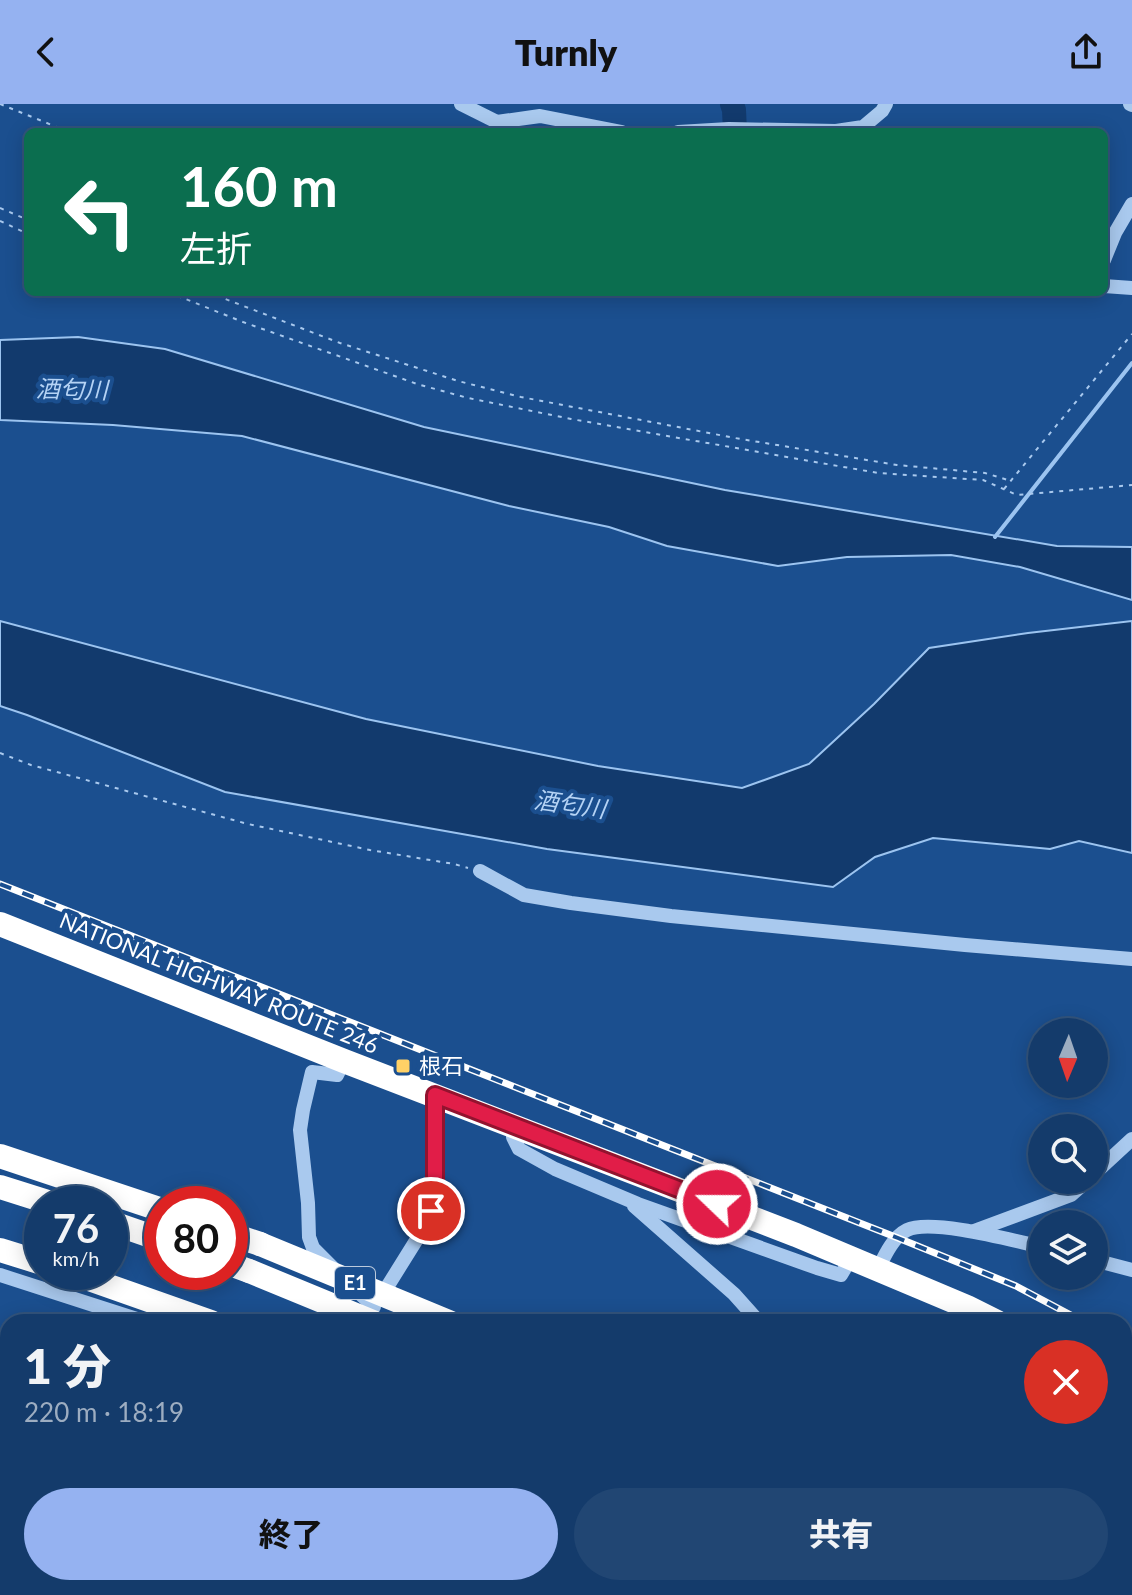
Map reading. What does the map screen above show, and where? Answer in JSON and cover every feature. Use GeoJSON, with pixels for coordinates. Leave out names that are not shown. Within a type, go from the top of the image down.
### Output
{"type":"FeatureCollection","features":[{"type":"Feature","properties":{"kind":"highway","name":"NATIONAL HIGHWAY ROUTE 246"},"geometry":{"type":"LineString","coordinates":[[0,924],[851,1258],[979,1314]]}},
{"type":"Feature","properties":{"kind":"highway"},"geometry":{"type":"LineString","coordinates":[[0,1156],[144,1204]]}},
{"type":"Feature","properties":{"kind":"highway"},"geometry":{"type":"LineString","coordinates":[[0,1187],[24,1195]]}},
{"type":"Feature","properties":{"kind":"highway","name":"E1"},"geometry":{"type":"LineString","coordinates":[[248,1240],[430,1314]]}},
{"type":"Feature","properties":{"kind":"highway"},"geometry":{"type":"LineString","coordinates":[[0,1250],[24,1257]]}},
{"type":"Feature","properties":{"kind":"highway","name":"E1"},"geometry":{"type":"LineString","coordinates":[[248,1270],[371,1314]]}},
{"type":"Feature","properties":{"kind":"highway"},"geometry":{"type":"LineString","coordinates":[[120,1290],[188,1314]]}},
{"type":"Feature","properties":{"kind":"street"},"geometry":{"type":"LineString","coordinates":[[461,104],[505,128]]}},
{"type":"Feature","properties":{"kind":"street"},"geometry":{"type":"LineString","coordinates":[[856,128],[863,127],[886,104]]}},
{"type":"Feature","properties":{"kind":"street"},"geometry":{"type":"LineString","coordinates":[[497,122],[540,116],[602,128]]}},
{"type":"Feature","properties":{"kind":"street"},"geometry":{"type":"LineString","coordinates":[[1108,250],[1132,204]]}},
{"type":"Feature","properties":{"kind":"street"},"geometry":{"type":"LineString","coordinates":[[1108,286],[1132,288]]}},
{"type":"Feature","properties":{"kind":"street"},"geometry":{"type":"LineString","coordinates":[[480,871],[524,895],[585,905],[686,918],[1132,959]]}},
{"type":"Feature","properties":{"kind":"street"},"geometry":{"type":"LineString","coordinates":[[344,1061],[337,1075],[312,1072],[303,1110],[300,1130],[309,1237],[313,1248],[373,1314]]}},
{"type":"Feature","properties":{"kind":"street"},"geometry":{"type":"LineString","coordinates":[[375,1314],[431,1211],[435,1187],[435,1095]]}},
{"type":"Feature","properties":{"kind":"street"},"geometry":{"type":"LineString","coordinates":[[516,1126],[513,1137],[519,1149],[555,1169],[632,1202],[841,1275],[851,1258]]}},
{"type":"Feature","properties":{"kind":"street"},"geometry":{"type":"LineString","coordinates":[[1108,1161],[1132,1139]]}},
{"type":"Feature","properties":{"kind":"street"},"geometry":{"type":"LineString","coordinates":[[974,1231],[1072,1194]]}},
{"type":"Feature","properties":{"kind":"street"},"geometry":{"type":"LineString","coordinates":[[632,1202],[634,1208],[734,1294],[752,1314]]}},
{"type":"Feature","properties":{"kind":"street"},"geometry":{"type":"LineString","coordinates":[[878,1269],[903,1232],[913,1227],[974,1231],[1028,1244]]}},
{"type":"Feature","properties":{"kind":"street"},"geometry":{"type":"LineString","coordinates":[[1108,1264],[1132,1270]]}},
{"type":"Feature","properties":{"kind":"street"},"geometry":{"type":"LineString","coordinates":[[0,1275],[121,1314]]}},
{"type":"Feature","properties":{"kind":"path"},"geometry":{"type":"LineString","coordinates":[[0,104],[59,128]]}},
{"type":"Feature","properties":{"kind":"path"},"geometry":{"type":"LineString","coordinates":[[0,208],[24,218]]}},
{"type":"Feature","properties":{"kind":"path"},"geometry":{"type":"LineString","coordinates":[[0,221],[24,232]]}},
{"type":"Feature","properties":{"kind":"path"},"geometry":{"type":"LineString","coordinates":[[178,296],[417,384],[468,398],[878,473],[983,480],[1017,495],[1132,485]]}},
{"type":"Feature","properties":{"kind":"path"},"geometry":{"type":"LineString","coordinates":[[217,296],[340,343],[508,394],[735,438],[897,465],[985,473],[1011,481]]}},
{"type":"Feature","properties":{"kind":"path"},"geometry":{"type":"LineString","coordinates":[[1003,490],[1132,334]]}},
{"type":"Feature","properties":{"kind":"path"},"geometry":{"type":"LineString","coordinates":[[0,753],[31,765],[248,824],[480,871]]}},
{"type":"Feature","properties":{"kind":"water","name":"酒匂川"},"geometry":{"type":"Polygon","coordinates":[[[78,337],[165,349],[424,427],[725,490],[1057,546],[1132,547],[1132,600],[1020,567],[951,555],[847,557],[778,566],[667,546],[609,527],[509,506],[242,436],[113,425],[0,420],[0,340],[78,337]]]}},
{"type":"Feature","properties":{"kind":"water","name":"酒匂川"},"geometry":{"type":"Polygon","coordinates":[[[0,621],[366,719],[598,766],[742,788],[809,764],[929,648],[1132,621],[1132,853],[1079,841],[1050,849],[933,838],[875,857],[833,887],[547,849],[225,792],[0,706],[0,621]]]}},
{"type":"Feature","properties":{"kind":"waterway"},"geometry":{"type":"LineString","coordinates":[[732,104],[735,128]]}},
{"type":"Feature","properties":{"kind":"waterway"},"geometry":{"type":"LineString","coordinates":[[995,537],[1132,363]]}},
{"type":"Feature","properties":{"kind":"railway"},"geometry":{"type":"LineString","coordinates":[[0,884],[898,1238],[1016,1286],[1069,1314]]}},
{"type":"Feature","properties":{"kind":"place","name":"根石"},"geometry":{"type":"Point","coordinates":[403,1066]}},
{"type":"Feature","properties":{"kind":"route"},"geometry":{"type":"LineString","coordinates":[[431,1211],[435,1187],[435,1095],[717,1204]]}}]}
